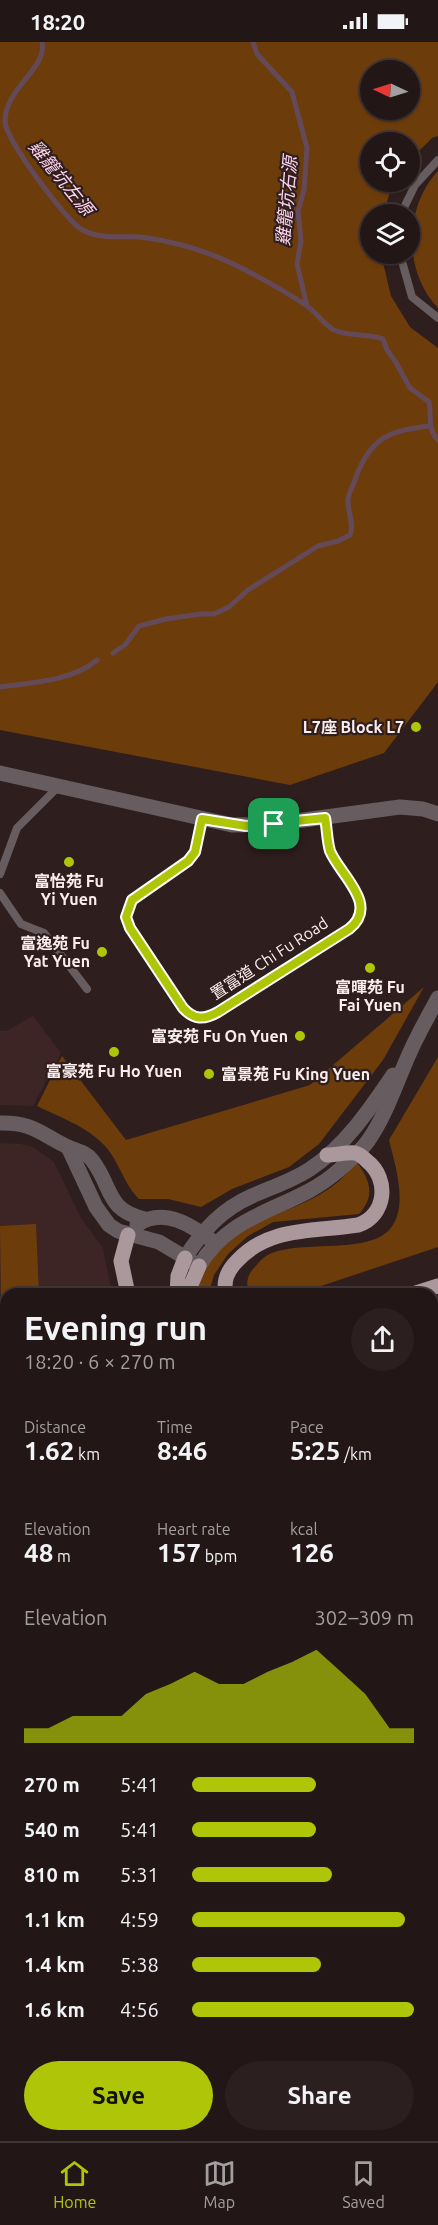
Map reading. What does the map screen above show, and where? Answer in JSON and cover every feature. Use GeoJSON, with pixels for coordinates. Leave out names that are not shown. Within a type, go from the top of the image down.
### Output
{"type":"FeatureCollection","features":[{"type":"Feature","properties":{"kind":"main road"},"geometry":{"type":"LineString","coordinates":[[225,1288],[229,1271],[242,1256],[260,1242],[292,1232],[358,1225],[366,1223],[376,1214],[382,1200],[381,1181],[371,1164],[357,1153],[327,1155]]}},
{"type":"Feature","properties":{"kind":"main road"},"geometry":{"type":"LineString","coordinates":[[127,1288],[121,1261],[128,1234]]}},
{"type":"Feature","properties":{"kind":"main road"},"geometry":{"type":"LineString","coordinates":[[177,1288],[178,1276],[192,1262]]}},
{"type":"Feature","properties":{"kind":"main road"},"geometry":{"type":"LineString","coordinates":[[188,1288],[192,1262]]}},
{"type":"Feature","properties":{"kind":"street"},"geometry":{"type":"LineString","coordinates":[[0,773],[202,819],[246,826],[400,807],[423,809],[438,814]]}},
{"type":"Feature","properties":{"kind":"street"},"geometry":{"type":"LineString","coordinates":[[192,1262],[250,1218],[321,1184],[357,1153],[374,1131],[411,1048],[438,998]]}},
{"type":"Feature","properties":{"kind":"street"},"geometry":{"type":"LineString","coordinates":[[192,1262],[202,1233],[225,1211],[238,1202],[296,1178],[327,1155],[363,1118],[411,1048]]}},
{"type":"Feature","properties":{"kind":"street"},"geometry":{"type":"LineString","coordinates":[[0,1123],[31,1126],[68,1147],[83,1152],[92,1159],[113,1200],[120,1209],[131,1216],[183,1221],[215,1243]]}},
{"type":"Feature","properties":{"kind":"street"},"geometry":{"type":"LineString","coordinates":[[68,1147],[103,1217],[118,1231],[159,1242],[192,1262]]}},
{"type":"Feature","properties":{"kind":"street"},"geometry":{"type":"LineString","coordinates":[[128,1234],[134,1226],[145,1219]]}},
{"type":"Feature","properties":{"kind":"lane"},"geometry":{"type":"LineString","coordinates":[[406,204],[415,185],[438,160]]}},
{"type":"Feature","properties":{"kind":"lane"},"geometry":{"type":"LineString","coordinates":[[403,264],[412,297],[438,318]]}},
{"type":"Feature","properties":{"kind":"lane"},"geometry":{"type":"LineString","coordinates":[[0,874],[17,828],[60,786]]}},
{"type":"Feature","properties":{"kind":"lane","name":"置富道 Chi Fu Road"},"geometry":{"type":"LineString","coordinates":[[202,819],[192,856],[183,865],[132,900],[126,917],[130,928],[183,1008],[191,1016],[201,1019],[218,1012],[349,929],[359,918],[361,902],[330,850],[325,818]]}},
{"type":"Feature","properties":{"kind":"lane"},"geometry":{"type":"LineString","coordinates":[[0,893],[21,924],[44,933],[87,989]]}},
{"type":"Feature","properties":{"kind":"shaded area"},"geometry":{"type":"Polygon","coordinates":[[[0,42],[438,42],[438,136],[432,138],[420,150],[420,132],[360,132],[360,192],[390,192],[386,204],[360,204],[360,264],[383,264],[391,296],[410,327],[438,348],[438,682],[384,753],[290,785],[0,730],[0,42]]]}},
{"type":"Feature","properties":{"kind":"shaded area"},"geometry":{"type":"Polygon","coordinates":[[[438,171],[438,308],[418,276],[415,264],[420,264],[419,204],[427,186],[438,171]]]}},
{"type":"Feature","properties":{"kind":"shaded area"},"geometry":{"type":"Polygon","coordinates":[[[424,987],[383,1060],[319,1144],[289,1167],[232,1189],[201,1207],[168,1199],[139,1199],[103,1144],[72,1122],[37,1106],[62,1056],[126,1140],[310,1085],[424,987]]]}},
{"type":"Feature","properties":{"kind":"shaded area"},"geometry":{"type":"Polygon","coordinates":[[[33,1016],[61,1053],[33,1106],[0,1105],[0,1031],[6,1031],[33,1016]]]}},
{"type":"Feature","properties":{"kind":"shaded area"},"geometry":{"type":"Polygon","coordinates":[[[438,1057],[438,1247],[315,1288],[248,1288],[249,1275],[266,1256],[295,1248],[365,1242],[379,1237],[390,1229],[396,1220],[400,1198],[389,1140],[438,1057]]]}},
{"type":"Feature","properties":{"kind":"shaded area"},"geometry":{"type":"Polygon","coordinates":[[[0,1143],[21,1144],[33,1147],[54,1162],[81,1218],[103,1248],[111,1288],[0,1288],[0,1143]]]}},
{"type":"Feature","properties":{"kind":"shaded area"},"geometry":{"type":"Polygon","coordinates":[[[356,1161],[368,1181],[368,1200],[359,1214],[273,1222],[248,1236],[228,1254],[214,1275],[210,1288],[197,1288],[214,1255],[234,1236],[260,1221],[314,1198],[343,1177],[356,1161]]]}},
{"type":"Feature","properties":{"kind":"shaded area"},"geometry":{"type":"Polygon","coordinates":[[[36,1224],[39,1288],[1,1288],[0,1226],[36,1224]]]}},
{"type":"Feature","properties":{"kind":"waterway","name":"雞籠坑左源"},"geometry":{"type":"LineString","coordinates":[[42,42],[39,61],[11,99],[5,122],[25,161],[73,222],[89,233],[156,239],[221,258],[285,292],[310,309],[334,330],[383,339],[387,350],[410,388],[429,402],[432,432],[438,440]]}},
{"type":"Feature","properties":{"kind":"waterway","name":"雞籠坑右源"},"geometry":{"type":"LineString","coordinates":[[253,42],[257,54],[292,92],[307,148],[304,190],[298,211],[301,241],[297,264],[307,306]]}},
{"type":"Feature","properties":{"kind":"waterway"},"geometry":{"type":"LineString","coordinates":[[113,653],[125,645],[139,626],[166,619],[214,614],[229,607],[248,590],[318,546],[350,535],[352,526],[349,496],[368,453],[383,438],[392,434],[429,426]]}},
{"type":"Feature","properties":{"kind":"waterway"},"geometry":{"type":"LineString","coordinates":[[0,687],[64,677],[76,673],[97,660]]}},
{"type":"Feature","properties":{"kind":"place","name":"L7座 Block L7"},"geometry":{"type":"Point","coordinates":[416,727]}},
{"type":"Feature","properties":{"kind":"place","name":"富怡苑 Fu Yi Yuen"},"geometry":{"type":"Point","coordinates":[69,862]}},
{"type":"Feature","properties":{"kind":"place","name":"富逸苑 Fu Yat Yuen"},"geometry":{"type":"Point","coordinates":[102,952]}},
{"type":"Feature","properties":{"kind":"place","name":"富暉苑 Fu Fai Yuen"},"geometry":{"type":"Point","coordinates":[370,968]}},
{"type":"Feature","properties":{"kind":"place","name":"富安苑 Fu On Yuen"},"geometry":{"type":"Point","coordinates":[300,1036]}},
{"type":"Feature","properties":{"kind":"place","name":"富豪苑 Fu Ho Yuen"},"geometry":{"type":"Point","coordinates":[114,1052]}},
{"type":"Feature","properties":{"kind":"place","name":"富景苑 Fu King Yuen"},"geometry":{"type":"Point","coordinates":[209,1074]}},
{"type":"Feature","properties":{"kind":"route"},"geometry":{"type":"LineString","coordinates":[[325,818],[330,850],[361,902],[359,918],[349,929],[212,1016],[195,1018],[183,1008],[130,928],[126,917],[128,907],[132,900],[188,861],[195,852],[202,819],[246,826],[274,824],[325,818]]}}]}
